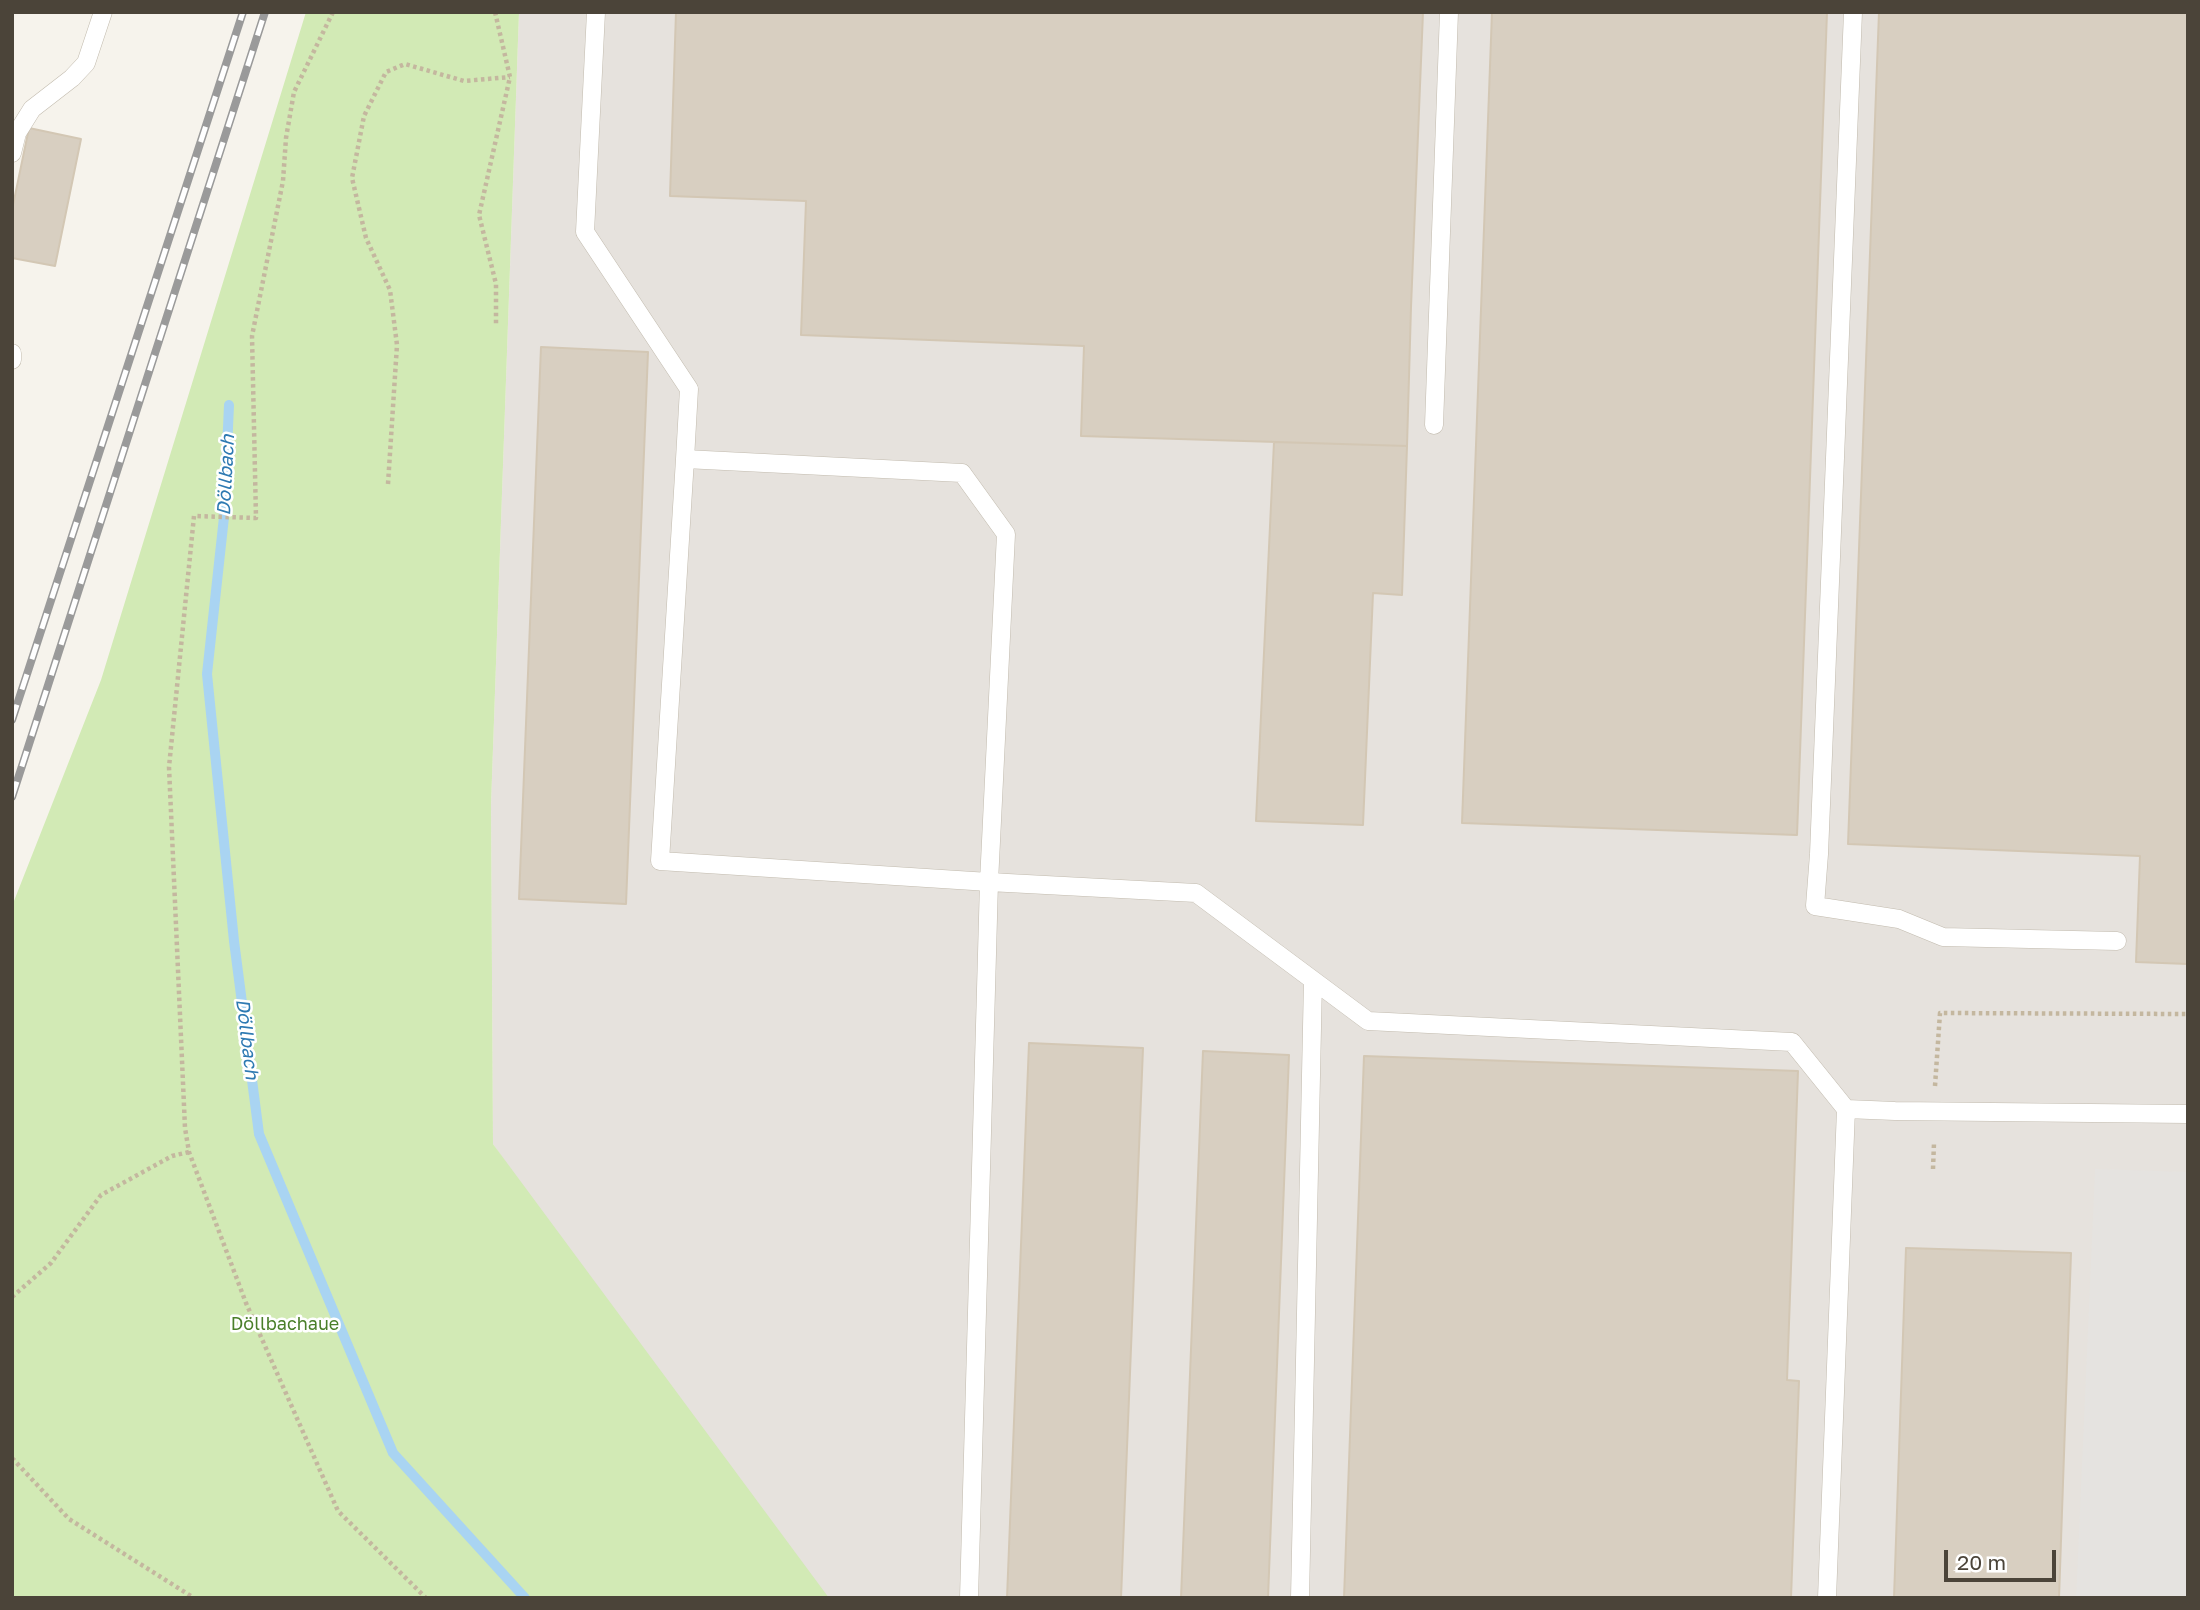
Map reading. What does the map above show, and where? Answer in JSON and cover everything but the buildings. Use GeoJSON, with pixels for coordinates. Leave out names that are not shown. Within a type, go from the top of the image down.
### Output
{"type":"FeatureCollection","features":[{"type":"Feature","properties":{"kind":"lane"},"geometry":{"type":"LineString","coordinates":[[12,153],[17,132],[32,109],[72,78],[86,63],[103,12]]}},
{"type":"Feature","properties":{"kind":"lane"},"geometry":{"type":"LineString","coordinates":[[596,12],[585,232],[689,389],[660,861],[1196,892],[1368,1021],[1792,1042],[1846,1109],[1827,1598]]}},
{"type":"Feature","properties":{"kind":"lane"},"geometry":{"type":"LineString","coordinates":[[1434,425],[1450,12]]}},
{"type":"Feature","properties":{"kind":"lane"},"geometry":{"type":"LineString","coordinates":[[1853,12],[1815,906],[1899,919],[1943,937],[2117,941]]}},
{"type":"Feature","properties":{"kind":"lane"},"geometry":{"type":"LineString","coordinates":[[12,353],[12,360]]}},
{"type":"Feature","properties":{"kind":"lane"},"geometry":{"type":"LineString","coordinates":[[685,459],[962,473],[1006,534],[989,882],[969,1598]]}},
{"type":"Feature","properties":{"kind":"lane"},"geometry":{"type":"LineString","coordinates":[[1300,1598],[1313,979]]}},
{"type":"Feature","properties":{"kind":"lane"},"geometry":{"type":"LineString","coordinates":[[1846,1109],[2188,1114]]}},
{"type":"Feature","properties":{"kind":"path"},"geometry":{"type":"LineString","coordinates":[[332,12],[294,92],[286,138],[283,181],[252,336],[256,518],[194,516],[169,767],[185,1128],[189,1152],[246,1303],[338,1511],[426,1598]]}},
{"type":"Feature","properties":{"kind":"path"},"geometry":{"type":"LineString","coordinates":[[495,12],[510,77],[480,215],[496,284],[496,325]]}},
{"type":"Feature","properties":{"kind":"path"},"geometry":{"type":"LineString","coordinates":[[388,484],[397,345],[390,290],[366,238],[352,178],[363,116],[386,72],[405,64],[464,81],[510,77]]}},
{"type":"Feature","properties":{"kind":"path"},"geometry":{"type":"LineString","coordinates":[[1934,1087],[1940,1013],[2188,1014]]}},
{"type":"Feature","properties":{"kind":"path"},"geometry":{"type":"LineString","coordinates":[[1933,1169],[1934,1143]]}},
{"type":"Feature","properties":{"kind":"path"},"geometry":{"type":"LineString","coordinates":[[12,1297],[51,1263],[101,1195],[172,1156],[189,1152]]}},
{"type":"Feature","properties":{"kind":"path"},"geometry":{"type":"LineString","coordinates":[[12,1458],[69,1519],[194,1598]]}},
{"type":"Feature","properties":{"kind":"shaded area"},"geometry":{"type":"Polygon","coordinates":[[[519,12],[2188,12],[2188,1598],[827,1598],[583,1275],[493,1144],[491,805],[519,12]]]}},
{"type":"Feature","properties":{"kind":"shaded area"},"geometry":{"type":"Polygon","coordinates":[[[2095,1169],[2188,1172],[2188,1598],[2076,1598],[2095,1169]]]}},
{"type":"Feature","properties":{"kind":"green space","name":"Döllbachaue"},"geometry":{"type":"Polygon","coordinates":[[[306,12],[519,12],[491,805],[493,1144],[829,1598],[12,1598],[12,906],[101,680],[306,12]]]}},
{"type":"Feature","properties":{"kind":"waterway","name":"Döllbach"},"geometry":{"type":"LineString","coordinates":[[229,405],[224,517],[207,674],[234,941],[259,1134],[393,1453],[525,1598]]}},
{"type":"Feature","properties":{"kind":"railway"},"geometry":{"type":"LineString","coordinates":[[12,720],[243,12]]}},
{"type":"Feature","properties":{"kind":"railway"},"geometry":{"type":"LineString","coordinates":[[12,797],[265,12]]}}]}
